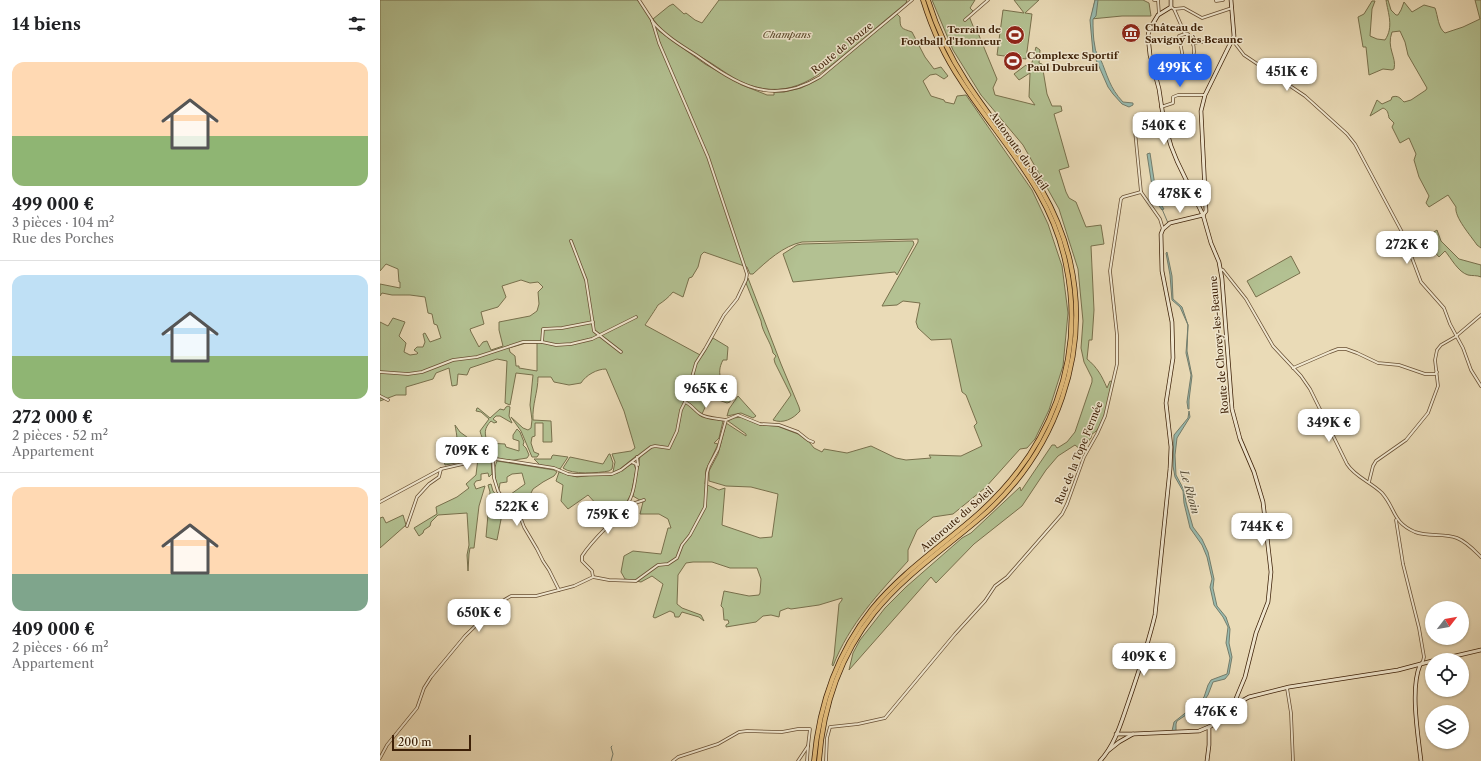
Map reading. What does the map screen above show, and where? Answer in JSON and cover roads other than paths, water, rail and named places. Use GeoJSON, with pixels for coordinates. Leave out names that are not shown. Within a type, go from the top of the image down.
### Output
{"type":"FeatureCollection","features":[{"type":"Feature","properties":{"kind":"highway","name":"Autoroute du Soleil"},"geometry":{"type":"LineString","coordinates":[[814,761],[818,726],[826,695],[839,661],[854,634],[872,608],[894,585],[986,506],[1018,473],[1038,443],[1051,415],[1062,386],[1069,351],[1071,318],[1069,283],[1062,247],[1052,218],[1028,173],[969,94],[951,65],[937,38],[923,0]]}},
{"type":"Feature","properties":{"kind":"highway","name":"Autoroute du Soleil"},"geometry":{"type":"LineString","coordinates":[[819,761],[822,732],[830,696],[843,663],[858,636],[876,611],[900,585],[989,510],[1021,476],[1041,445],[1055,417],[1067,382],[1073,351],[1076,318],[1074,287],[1066,246],[1056,217],[1045,193],[1031,171],[979,100],[956,65],[939,31],[928,0]]}},
{"type":"Feature","properties":{"kind":"street"},"geometry":{"type":"LineString","coordinates":[[493,460],[496,459],[554,468],[568,474],[575,475],[616,474],[651,447],[669,448],[676,435],[696,363],[724,315],[737,299],[747,279],[746,270],[708,157],[659,43],[652,20],[639,0]]}},
{"type":"Feature","properties":{"kind":"street","name":"Route de Bouze"},"geometry":{"type":"LineString","coordinates":[[652,20],[660,30],[671,39],[730,78],[751,88],[769,91],[783,90],[807,84],[820,77],[912,0]]}},
{"type":"Feature","properties":{"kind":"street"},"geometry":{"type":"LineString","coordinates":[[965,20],[988,0]]}},
{"type":"Feature","properties":{"kind":"street"},"geometry":{"type":"LineString","coordinates":[[1154,0],[1158,0],[1159,14]]}},
{"type":"Feature","properties":{"kind":"street"},"geometry":{"type":"LineString","coordinates":[[1171,0],[1172,8],[1185,34],[1188,34],[1192,39],[1194,53],[1193,57],[1183,58],[1179,36],[1185,34]]}},
{"type":"Feature","properties":{"kind":"street"},"geometry":{"type":"LineString","coordinates":[[1216,0],[1222,0]]}},
{"type":"Feature","properties":{"kind":"street"},"geometry":{"type":"LineString","coordinates":[[1204,215],[1206,211],[1201,111],[1205,95],[1234,36],[1231,0]]}},
{"type":"Feature","properties":{"kind":"street"},"geometry":{"type":"LineString","coordinates":[[1204,215],[1176,158],[1164,122],[1150,55],[1148,36],[1151,27],[1159,14],[1172,8],[1184,8],[1202,18],[1232,8]]}},
{"type":"Feature","properties":{"kind":"street"},"geometry":{"type":"LineString","coordinates":[[1193,43],[1217,40],[1232,41],[1244,55],[1305,96],[1349,136],[1360,153],[1403,234],[1421,282],[1442,304],[1450,324],[1457,335],[1472,370],[1481,386]]}},
{"type":"Feature","properties":{"kind":"street"},"geometry":{"type":"LineString","coordinates":[[1161,106],[1173,103],[1173,96],[1205,95]]}},
{"type":"Feature","properties":{"kind":"street"},"geometry":{"type":"LineString","coordinates":[[1108,752],[1116,735],[1148,642],[1155,615],[1168,491],[1170,440],[1166,403],[1173,358],[1172,327],[1161,260],[1160,241],[1163,228],[1160,219],[1141,192],[1136,131],[1164,122]]}},
{"type":"Feature","properties":{"kind":"street","name":"Rue de la Tope Fermée"},"geometry":{"type":"LineString","coordinates":[[826,761],[827,738],[830,726],[858,724],[885,718],[987,598],[995,586],[1005,579],[1060,518],[1066,507],[1084,457],[1105,416],[1117,364],[1117,335],[1110,271],[1121,199],[1123,197],[1141,192]]}},
{"type":"Feature","properties":{"kind":"street"},"geometry":{"type":"LineString","coordinates":[[1163,228],[1170,224],[1204,215]]}},
{"type":"Feature","properties":{"kind":"street","name":"Route de Chorey-les-Beaune"},"geometry":{"type":"LineString","coordinates":[[1204,215],[1220,269],[1232,409],[1240,439],[1254,472],[1263,502],[1271,572],[1268,602],[1256,633],[1245,677],[1235,701],[1236,704]]}},
{"type":"Feature","properties":{"kind":"street"},"geometry":{"type":"LineString","coordinates":[[571,241],[586,280],[594,331],[621,352]]}},
{"type":"Feature","properties":{"kind":"street"},"geometry":{"type":"LineString","coordinates":[[1220,269],[1223,270],[1246,299],[1273,346],[1301,376],[1312,392],[1347,464],[1353,472],[1369,482],[1386,498],[1396,519],[1403,564],[1422,642],[1424,659],[1420,665],[1416,680],[1416,721],[1421,761]]}},
{"type":"Feature","properties":{"kind":"street"},"geometry":{"type":"LineString","coordinates":[[1369,482],[1373,466],[1376,461],[1406,440],[1426,416],[1438,386],[1435,357],[1437,350],[1441,345],[1457,335],[1481,314]]}},
{"type":"Feature","properties":{"kind":"street"},"geometry":{"type":"LineString","coordinates":[[380,372],[408,374],[422,372],[453,360],[477,357],[523,342],[542,342],[556,345],[571,344],[592,339],[636,317]]}},
{"type":"Feature","properties":{"kind":"street"},"geometry":{"type":"LineString","coordinates":[[542,342],[543,329],[562,328],[593,322]]}},
{"type":"Feature","properties":{"kind":"street"},"geometry":{"type":"LineString","coordinates":[[1293,368],[1330,352],[1341,349],[1357,353],[1378,363],[1401,365],[1425,374],[1435,374],[1437,371]]}},
{"type":"Feature","properties":{"kind":"street"},"geometry":{"type":"LineString","coordinates":[[380,396],[388,400]]}},
{"type":"Feature","properties":{"kind":"street"},"geometry":{"type":"LineString","coordinates":[[686,402],[691,404],[700,414],[706,417],[726,420],[734,416],[741,416],[760,424],[780,425],[798,432],[813,442]]}},
{"type":"Feature","properties":{"kind":"street"},"geometry":{"type":"LineString","coordinates":[[380,758],[394,735],[417,708],[424,688],[431,677],[465,636],[499,603],[512,596],[536,596],[574,586],[593,577],[609,580],[636,581],[658,566],[668,564],[677,558],[681,547],[694,528],[705,507],[708,471],[718,449],[726,420]]}},
{"type":"Feature","properties":{"kind":"street"},"geometry":{"type":"LineString","coordinates":[[380,502],[442,469],[468,463],[480,456],[489,456],[493,460],[494,478],[498,491],[502,497],[518,511],[524,527],[559,590]]}},
{"type":"Feature","properties":{"kind":"street"},"geometry":{"type":"LineString","coordinates":[[593,577],[592,571],[582,560],[583,555],[604,528],[626,506],[632,492],[638,468],[638,456]]}},
{"type":"Feature","properties":{"kind":"street"},"geometry":{"type":"LineString","coordinates":[[631,462],[636,464],[638,468]]}},
{"type":"Feature","properties":{"kind":"street"},"geometry":{"type":"LineString","coordinates":[[406,526],[417,497],[429,484],[439,477],[442,469]]}},
{"type":"Feature","properties":{"kind":"street"},"geometry":{"type":"LineString","coordinates":[[626,506],[644,500]]}},
{"type":"Feature","properties":{"kind":"street"},"geometry":{"type":"LineString","coordinates":[[1396,519],[1408,528],[1419,533],[1458,538],[1481,557]]}},
{"type":"Feature","properties":{"kind":"street"},"geometry":{"type":"LineString","coordinates":[[1468,653],[1481,650]]}},
{"type":"Feature","properties":{"kind":"street"},"geometry":{"type":"LineString","coordinates":[[1116,735],[1199,731],[1209,727],[1236,704],[1249,697],[1287,688],[1398,670],[1425,664]]}},
{"type":"Feature","properties":{"kind":"street"},"geometry":{"type":"LineString","coordinates":[[1287,688],[1292,718],[1293,761]]}},
{"type":"Feature","properties":{"kind":"street"},"geometry":{"type":"LineString","coordinates":[[1119,726],[1128,734]]}},
{"type":"Feature","properties":{"kind":"street"},"geometry":{"type":"LineString","coordinates":[[1207,761],[1209,727]]}},
{"type":"Feature","properties":{"kind":"street"},"geometry":{"type":"LineString","coordinates":[[673,761],[678,757],[718,744],[739,732],[782,732],[810,729],[807,761]]}},
{"type":"Feature","properties":{"kind":"street"},"geometry":{"type":"LineString","coordinates":[[1100,761],[1108,752],[1133,734]]}},
{"type":"Feature","properties":{"kind":"street"},"geometry":{"type":"LineString","coordinates":[[1116,735],[1118,738],[1123,740]]}},
{"type":"Feature","properties":{"kind":"street"},"geometry":{"type":"LineString","coordinates":[[798,761],[808,746]]}},
{"type":"Feature","properties":{"kind":"water"},"geometry":{"type":"Polygon","coordinates":[[[1095,0],[1098,0],[1096,16],[1093,19],[1093,37],[1096,50],[1118,97],[1123,102],[1133,103],[1133,105],[1129,107],[1122,104],[1108,87],[1093,53],[1090,20],[1095,0]]]}},
{"type":"Feature","properties":{"kind":"water"},"geometry":{"type":"Polygon","coordinates":[[[1150,153],[1157,199],[1164,209],[1162,210],[1154,199],[1147,154],[1150,153]]]}},
{"type":"Feature","properties":{"kind":"water"},"geometry":{"type":"Polygon","coordinates":[[[1167,252],[1172,276],[1173,299],[1182,307],[1188,325],[1180,307],[1172,300],[1167,252]]]}},
{"type":"Feature","properties":{"kind":"water"},"geometry":{"type":"Polygon","coordinates":[[[1188,325],[1187,351],[1192,376],[1189,409],[1187,402],[1191,375],[1186,353],[1188,325]]]}},
{"type":"Feature","properties":{"kind":"water"},"geometry":{"type":"Polygon","coordinates":[[[1189,411],[1190,417],[1177,438],[1175,455],[1176,475],[1184,490],[1193,527],[1202,539],[1208,552],[1214,579],[1213,588],[1217,606],[1226,617],[1230,629],[1229,643],[1232,657],[1229,674],[1225,679],[1213,682],[1208,695],[1201,705],[1177,721],[1176,731],[1172,731],[1174,722],[1204,697],[1211,680],[1227,674],[1230,658],[1226,643],[1228,627],[1214,605],[1210,587],[1212,579],[1207,557],[1202,545],[1190,528],[1184,503],[1183,491],[1175,477],[1173,466],[1174,435],[1188,418],[1189,411]]]}},
{"type":"Feature","properties":{"kind":"waterway","name":"Le Rhoin"},"geometry":{"type":"LineString","coordinates":[[1162,209],[1168,223]]}},
{"type":"Feature","properties":{"kind":"waterway"},"geometry":{"type":"LineString","coordinates":[[611,761],[613,754],[612,746]]}},
{"type":"Feature","properties":{"kind":"place","name":"Château de Savigny lès Beaune"},"geometry":{"type":"Point","coordinates":[1131,33]}},
{"type":"Feature","properties":{"kind":"place","name":"Terrain de Football d'Honneur"},"geometry":{"type":"Point","coordinates":[1015,35]}},
{"type":"Feature","properties":{"kind":"place","name":"Complexe Sportif Paul Dubreuil"},"geometry":{"type":"Point","coordinates":[1013,61]}},
{"type":"Feature","properties":{"kind":"park label","name":"Champans"},"geometry":{"type":"Point","coordinates":[787,34]}}]}
